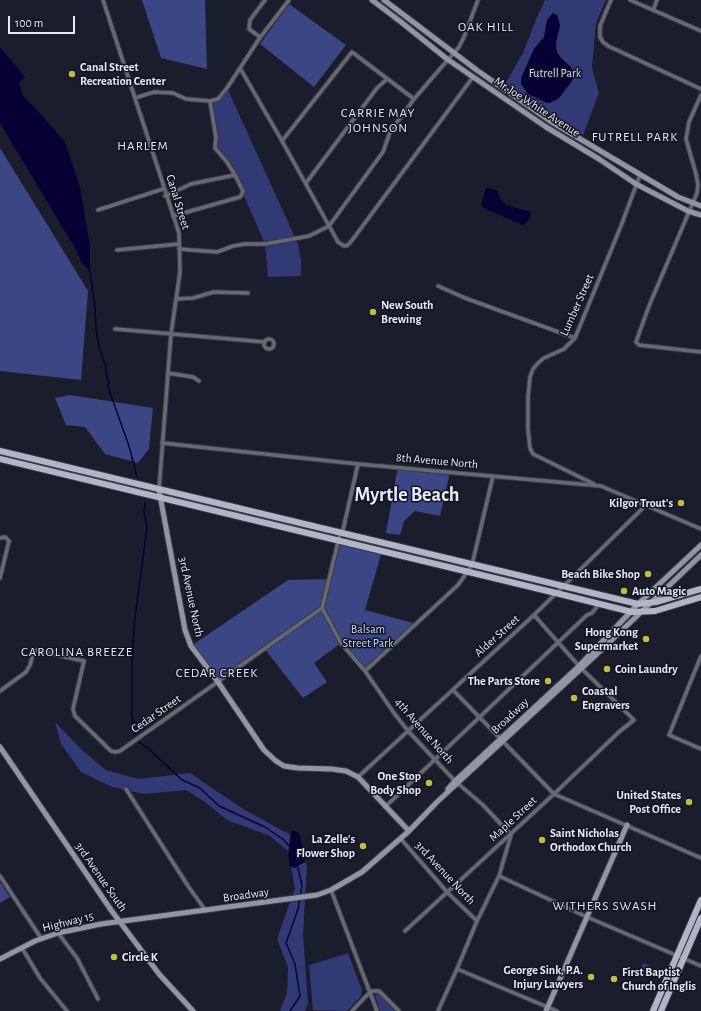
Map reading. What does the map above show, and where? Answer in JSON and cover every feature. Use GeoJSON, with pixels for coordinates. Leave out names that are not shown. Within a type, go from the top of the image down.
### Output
{"type":"FeatureCollection","features":[{"type":"Feature","properties":{"kind":"main road","name":"Mr. Joe White Avenue"},"geometry":{"type":"LineString","coordinates":[[372,0],[447,59],[546,127],[599,159],[636,184],[688,212],[701,215]]}},
{"type":"Feature","properties":{"kind":"main road","name":"Mr. Joe White Avenue"},"geometry":{"type":"LineString","coordinates":[[384,0],[506,92],[640,175],[678,197],[701,206]]}},
{"type":"Feature","properties":{"kind":"main road"},"geometry":{"type":"LineString","coordinates":[[0,451],[340,534],[638,604],[650,603],[701,589]]}},
{"type":"Feature","properties":{"kind":"main road"},"geometry":{"type":"LineString","coordinates":[[0,459],[556,592],[632,612],[655,611],[701,597]]}},
{"type":"Feature","properties":{"kind":"main road","name":"3rd Avenue North"},"geometry":{"type":"LineString","coordinates":[[159,490],[185,630],[191,646],[218,682],[264,750],[284,766],[346,771],[358,777],[408,831]]}},
{"type":"Feature","properties":{"kind":"main road","name":"Broadway"},"geometry":{"type":"LineString","coordinates":[[580,667],[638,604],[701,545]]}},
{"type":"Feature","properties":{"kind":"main road","name":"Broadway"},"geometry":{"type":"LineString","coordinates":[[120,922],[317,895],[331,890],[362,872],[408,831],[502,740],[701,555]]}},
{"type":"Feature","properties":{"kind":"main road","name":"3rd Avenue South"},"geometry":{"type":"LineString","coordinates":[[0,747],[120,922],[159,974],[193,1011]]}},
{"type":"Feature","properties":{"kind":"main road"},"geometry":{"type":"LineString","coordinates":[[547,1009],[627,825]]}},
{"type":"Feature","properties":{"kind":"main road"},"geometry":{"type":"LineString","coordinates":[[653,1011],[701,900]]}},
{"type":"Feature","properties":{"kind":"main road"},"geometry":{"type":"LineString","coordinates":[[660,1011],[701,918]]}},
{"type":"Feature","properties":{"kind":"main road","name":"Highway 15"},"geometry":{"type":"LineString","coordinates":[[0,959],[41,938],[58,933],[120,922]]}},
{"type":"Feature","properties":{"kind":"street","name":"Canal Street"},"geometry":{"type":"LineString","coordinates":[[103,0],[136,98],[163,189],[178,233],[180,272],[171,334],[159,490]]}},
{"type":"Feature","properties":{"kind":"street"},"geometry":{"type":"LineString","coordinates":[[260,38],[249,29],[250,20],[265,0]]}},
{"type":"Feature","properties":{"kind":"street"},"geometry":{"type":"LineString","coordinates":[[136,98],[154,92],[172,93],[186,99],[210,101],[218,99],[288,0]]}},
{"type":"Feature","properties":{"kind":"street"},"geometry":{"type":"LineString","coordinates":[[179,249],[217,252],[233,246],[245,244],[266,244],[309,236],[329,226],[383,152],[390,132],[414,99],[447,59],[459,47],[464,38],[478,0]]}},
{"type":"Feature","properties":{"kind":"street"},"geometry":{"type":"LineString","coordinates":[[611,0],[600,26],[600,37],[603,42],[608,46],[701,89]]}},
{"type":"Feature","properties":{"kind":"street"},"geometry":{"type":"LineString","coordinates":[[630,0],[701,31]]}},
{"type":"Feature","properties":{"kind":"street"},"geometry":{"type":"LineString","coordinates":[[653,10],[657,0]]}},
{"type":"Feature","properties":{"kind":"street"},"geometry":{"type":"LineString","coordinates":[[282,141],[352,52],[414,99]]}},
{"type":"Feature","properties":{"kind":"street"},"geometry":{"type":"LineString","coordinates":[[240,68],[338,242],[344,246],[352,239],[473,77]]}},
{"type":"Feature","properties":{"kind":"street"},"geometry":{"type":"LineString","coordinates":[[306,183],[377,88],[387,79]]}},
{"type":"Feature","properties":{"kind":"street"},"geometry":{"type":"LineString","coordinates":[[701,95],[689,122],[687,133],[687,142],[698,185],[693,203],[688,212],[636,342],[639,345],[701,352]]}},
{"type":"Feature","properties":{"kind":"street"},"geometry":{"type":"LineString","coordinates":[[173,216],[240,197],[242,194],[242,191],[227,162],[216,148],[216,138],[210,101]]}},
{"type":"Feature","properties":{"kind":"street"},"geometry":{"type":"LineString","coordinates":[[166,196],[191,184],[234,175]]}},
{"type":"Feature","properties":{"kind":"street","name":"Lumber Street"},"geometry":{"type":"LineString","coordinates":[[596,485],[534,454],[530,448],[528,429],[528,396],[530,377],[533,369],[544,358],[564,349],[575,338],[622,226],[640,175]]}},
{"type":"Feature","properties":{"kind":"street"},"geometry":{"type":"LineString","coordinates":[[98,210],[163,189]]}},
{"type":"Feature","properties":{"kind":"street"},"geometry":{"type":"LineString","coordinates":[[117,250],[179,244]]}},
{"type":"Feature","properties":{"kind":"street"},"geometry":{"type":"LineString","coordinates":[[438,286],[465,298],[575,338]]}},
{"type":"Feature","properties":{"kind":"street"},"geometry":{"type":"LineString","coordinates":[[176,299],[192,298],[214,292],[248,293]]}},
{"type":"Feature","properties":{"kind":"street"},"geometry":{"type":"LineString","coordinates":[[115,328],[265,342]]}},
{"type":"Feature","properties":{"kind":"street"},"geometry":{"type":"LineString","coordinates":[[168,373],[193,377],[199,381]]}},
{"type":"Feature","properties":{"kind":"street","name":"8th Avenue North"},"geometry":{"type":"LineString","coordinates":[[162,443],[358,464],[596,485],[621,493],[701,529]]}},
{"type":"Feature","properties":{"kind":"street"},"geometry":{"type":"LineString","coordinates":[[322,608],[340,534],[343,530],[358,464]]}},
{"type":"Feature","properties":{"kind":"street"},"geometry":{"type":"LineString","coordinates":[[365,671],[458,585],[472,565],[493,476]]}},
{"type":"Feature","properties":{"kind":"street","name":"Alder Street"},"geometry":{"type":"LineString","coordinates":[[358,777],[534,615],[646,505]]}},
{"type":"Feature","properties":{"kind":"street"},"geometry":{"type":"LineString","coordinates":[[0,538],[5,537],[9,541],[0,578]]}},
{"type":"Feature","properties":{"kind":"street"},"geometry":{"type":"LineString","coordinates":[[385,807],[558,642],[587,615],[592,613],[598,603]]}},
{"type":"Feature","properties":{"kind":"street","name":"Cedar Street"},"geometry":{"type":"LineString","coordinates":[[0,690],[26,672],[30,665],[34,650],[84,661],[73,709],[76,716],[111,751],[120,751],[322,608]]}},
{"type":"Feature","properties":{"kind":"street","name":"4th Avenue North"},"geometry":{"type":"LineString","coordinates":[[322,608],[342,643],[365,671],[408,731],[457,783],[483,805],[511,835]]}},
{"type":"Feature","properties":{"kind":"street"},"geometry":{"type":"LineString","coordinates":[[534,615],[580,667]]}},
{"type":"Feature","properties":{"kind":"street"},"geometry":{"type":"LineString","coordinates":[[701,656],[669,735],[701,749]]}},
{"type":"Feature","properties":{"kind":"street","name":"Maple Street"},"geometry":{"type":"LineString","coordinates":[[405,931],[511,835],[620,731],[634,720],[580,667]]}},
{"type":"Feature","properties":{"kind":"street"},"geometry":{"type":"LineString","coordinates":[[453,690],[554,794],[701,858]]}},
{"type":"Feature","properties":{"kind":"street"},"geometry":{"type":"LineString","coordinates":[[126,789],[188,886],[206,911]]}},
{"type":"Feature","properties":{"kind":"street"},"geometry":{"type":"LineString","coordinates":[[438,1011],[477,920],[499,876],[511,835]]}},
{"type":"Feature","properties":{"kind":"street","name":"3rd Avenue North"},"geometry":{"type":"LineString","coordinates":[[400,838],[448,893],[477,920]]}},
{"type":"Feature","properties":{"kind":"street"},"geometry":{"type":"LineString","coordinates":[[0,876],[41,938]]}},
{"type":"Feature","properties":{"kind":"street"},"geometry":{"type":"LineString","coordinates":[[499,876],[587,917],[701,966]]}},
{"type":"Feature","properties":{"kind":"street"},"geometry":{"type":"LineString","coordinates":[[331,890],[371,991],[377,1011]]}},
{"type":"Feature","properties":{"kind":"street"},"geometry":{"type":"LineString","coordinates":[[58,933],[77,958],[98,999]]}},
{"type":"Feature","properties":{"kind":"street"},"geometry":{"type":"LineString","coordinates":[[22,948],[40,978],[67,1011]]}},
{"type":"Feature","properties":{"kind":"street"},"geometry":{"type":"LineString","coordinates":[[457,969],[547,1009],[557,1011]]}},
{"type":"Feature","properties":{"kind":"street"},"geometry":{"type":"LineString","coordinates":[[352,1011],[371,991],[379,990],[398,1011]]}},
{"type":"Feature","properties":{"kind":"green space"},"geometry":{"type":"Polygon","coordinates":[[[142,0],[205,0],[207,69],[161,58],[142,0]]]}},
{"type":"Feature","properties":{"kind":"green space","name":"Futrell Park"},"geometry":{"type":"Polygon","coordinates":[[[545,0],[606,0],[596,23],[592,68],[599,93],[583,135],[505,84],[523,53],[545,0]]]}},
{"type":"Feature","properties":{"kind":"green space"},"geometry":{"type":"Polygon","coordinates":[[[289,4],[346,45],[314,87],[260,44],[289,4]]]}},
{"type":"Feature","properties":{"kind":"green space"},"geometry":{"type":"Polygon","coordinates":[[[227,88],[298,244],[301,260],[301,276],[268,277],[265,244],[235,175],[215,148],[210,101],[221,96],[227,88]]]}},
{"type":"Feature","properties":{"kind":"green space"},"geometry":{"type":"Polygon","coordinates":[[[0,148],[88,291],[81,380],[0,371],[0,148]]]}},
{"type":"Feature","properties":{"kind":"green space"},"geometry":{"type":"Polygon","coordinates":[[[70,395],[153,408],[149,449],[138,463],[105,454],[85,427],[66,425],[55,398],[70,395]]]}},
{"type":"Feature","properties":{"kind":"green space"},"geometry":{"type":"Polygon","coordinates":[[[398,466],[450,472],[440,516],[415,511],[404,521],[400,535],[386,533],[398,466]]]}},
{"type":"Feature","properties":{"kind":"green space","name":"Balsam Street Park"},"geometry":{"type":"Polygon","coordinates":[[[339,541],[382,551],[365,610],[417,624],[365,671],[341,643],[314,663],[327,682],[303,698],[264,648],[218,682],[191,646],[288,580],[329,579],[339,541]]]}},
{"type":"Feature","properties":{"kind":"green space"},"geometry":{"type":"Polygon","coordinates":[[[55,722],[83,751],[106,770],[138,779],[190,773],[243,809],[296,838],[307,866],[303,934],[308,1004],[305,1011],[280,1011],[287,993],[288,967],[277,939],[295,888],[288,851],[270,836],[227,820],[205,802],[186,790],[144,794],[112,787],[81,772],[61,744],[55,722]]]}},
{"type":"Feature","properties":{"kind":"green space"},"geometry":{"type":"Polygon","coordinates":[[[0,882],[10,897],[0,903],[0,882]]]}},
{"type":"Feature","properties":{"kind":"green space"},"geometry":{"type":"Polygon","coordinates":[[[348,953],[362,990],[361,996],[347,1011],[313,1010],[309,965],[348,953]]]}},
{"type":"Feature","properties":{"kind":"green space"},"geometry":{"type":"Polygon","coordinates":[[[643,963],[652,967],[648,977],[639,973],[643,963]]]}},
{"type":"Feature","properties":{"kind":"green space"},"geometry":{"type":"Polygon","coordinates":[[[378,993],[395,1011],[380,1011],[375,995],[378,993]]]}},
{"type":"Feature","properties":{"kind":"shaded area"},"geometry":{"type":"Polygon","coordinates":[[[553,13],[557,15],[560,26],[556,42],[557,52],[571,67],[574,75],[572,81],[559,98],[547,103],[528,94],[521,84],[521,78],[534,49],[544,37],[547,20],[553,13]]]}},
{"type":"Feature","properties":{"kind":"shaded area"},"geometry":{"type":"Polygon","coordinates":[[[0,47],[25,77],[19,83],[23,96],[65,142],[80,187],[90,247],[90,271],[82,263],[75,248],[0,123],[0,47]]]}},
{"type":"Feature","properties":{"kind":"shaded area"},"geometry":{"type":"Polygon","coordinates":[[[486,188],[497,190],[500,198],[506,205],[531,212],[530,219],[523,225],[484,208],[481,205],[486,188]]]}},
{"type":"Feature","properties":{"kind":"shaded area"},"geometry":{"type":"Polygon","coordinates":[[[293,831],[300,835],[305,862],[294,868],[290,866],[288,854],[291,832],[293,831]]]}},
{"type":"Feature","properties":{"kind":"waterway"},"geometry":{"type":"LineString","coordinates":[[90,271],[96,329],[99,347],[106,367],[106,374],[109,383],[108,387],[129,446],[137,477]]}},
{"type":"Feature","properties":{"kind":"waterway"},"geometry":{"type":"LineString","coordinates":[[135,736],[132,716],[132,659],[135,618],[147,527],[144,512],[145,503]]}},
{"type":"Feature","properties":{"kind":"waterway"},"geometry":{"type":"LineString","coordinates":[[139,742],[149,749],[182,780],[200,788],[219,806],[265,827],[284,840],[290,847]]}},
{"type":"Feature","properties":{"kind":"waterway"},"geometry":{"type":"LineString","coordinates":[[290,1011],[300,996],[295,964],[286,943],[298,909],[302,885],[297,865]]}},
{"type":"Feature","properties":{"kind":"place","name":"Canal Street Recreation Center"},"geometry":{"type":"Point","coordinates":[72,74]}},
{"type":"Feature","properties":{"kind":"place","name":"New South Brewing"},"geometry":{"type":"Point","coordinates":[373,312]}},
{"type":"Feature","properties":{"kind":"place","name":"Kilgor Trout's"},"geometry":{"type":"Point","coordinates":[681,503]}},
{"type":"Feature","properties":{"kind":"place","name":"Beach Bike Shop"},"geometry":{"type":"Point","coordinates":[648,574]}},
{"type":"Feature","properties":{"kind":"place","name":"Auto Magic"},"geometry":{"type":"Point","coordinates":[624,591]}},
{"type":"Feature","properties":{"kind":"place","name":"Hong Kong Supermarket"},"geometry":{"type":"Point","coordinates":[646,639]}},
{"type":"Feature","properties":{"kind":"place","name":"Coin Laundry"},"geometry":{"type":"Point","coordinates":[607,669]}},
{"type":"Feature","properties":{"kind":"place","name":"The Parts Store"},"geometry":{"type":"Point","coordinates":[548,681]}},
{"type":"Feature","properties":{"kind":"place","name":"Coastal Engravers"},"geometry":{"type":"Point","coordinates":[574,698]}},
{"type":"Feature","properties":{"kind":"place","name":"One Stop Body Shop"},"geometry":{"type":"Point","coordinates":[429,783]}},
{"type":"Feature","properties":{"kind":"place","name":"United States Post Office"},"geometry":{"type":"Point","coordinates":[689,802]}},
{"type":"Feature","properties":{"kind":"place","name":"Saint Nicholas Orthodox Church"},"geometry":{"type":"Point","coordinates":[542,840]}},
{"type":"Feature","properties":{"kind":"place","name":"La Zelle's Flower Shop"},"geometry":{"type":"Point","coordinates":[363,846]}},
{"type":"Feature","properties":{"kind":"place","name":"Circle K"},"geometry":{"type":"Point","coordinates":[114,957]}},
{"type":"Feature","properties":{"kind":"place","name":"George Sink, P.A. Injury Lawyers"},"geometry":{"type":"Point","coordinates":[591,977]}},
{"type":"Feature","properties":{"kind":"place","name":"First Baptist Church of Inglis"},"geometry":{"type":"Point","coordinates":[614,979]}},
{"type":"Feature","properties":{"kind":"district","name":"OAK HILL"},"geometry":{"type":"Point","coordinates":[486,27]}},
{"type":"Feature","properties":{"kind":"district","name":"CARRIE MAY JOHNSON"},"geometry":{"type":"Point","coordinates":[378,120]}},
{"type":"Feature","properties":{"kind":"district","name":"FUTRELL PARK"},"geometry":{"type":"Point","coordinates":[635,137]}},
{"type":"Feature","properties":{"kind":"district","name":"HARLEM"},"geometry":{"type":"Point","coordinates":[143,146]}},
{"type":"Feature","properties":{"kind":"district","name":"Myrtle Beach"},"geometry":{"type":"Point","coordinates":[407,495]}},
{"type":"Feature","properties":{"kind":"district","name":"CAROLINA BREEZE"},"geometry":{"type":"Point","coordinates":[77,652]}},
{"type":"Feature","properties":{"kind":"district","name":"CEDAR CREEK"},"geometry":{"type":"Point","coordinates":[217,673]}},
{"type":"Feature","properties":{"kind":"district","name":"WITHERS SWASH"},"geometry":{"type":"Point","coordinates":[605,906]}}]}
